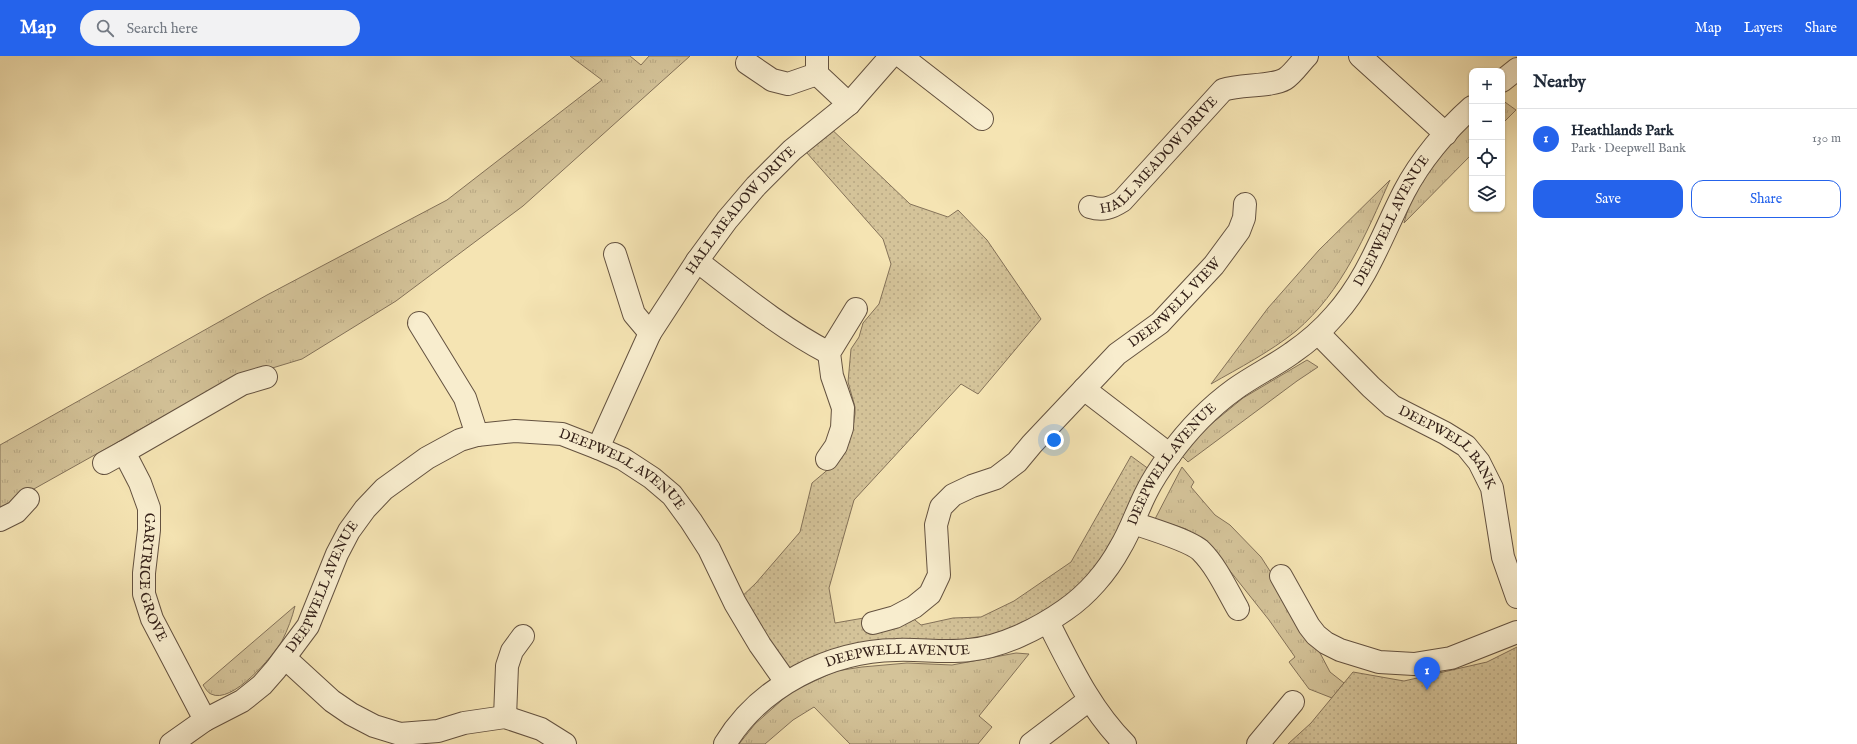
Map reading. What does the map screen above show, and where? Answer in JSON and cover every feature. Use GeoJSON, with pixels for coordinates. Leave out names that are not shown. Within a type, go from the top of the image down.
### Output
{"type":"FeatureCollection","features":[{"type":"Feature","properties":{"kind":"street","name":"HALL MEADOW DRIVE"},"geometry":{"type":"LineString","coordinates":[[598,448],[650,333],[697,261],[727,220],[756,186],[792,150],[849,104],[891,56]]}},
{"type":"Feature","properties":{"kind":"street"},"geometry":{"type":"LineString","coordinates":[[901,56],[982,119]]}},
{"type":"Feature","properties":{"kind":"street","name":"HALL MEADOW DRIVE"},"geometry":{"type":"LineString","coordinates":[[1090,207],[1099,210],[1108,209],[1122,201],[1223,90],[1236,86],[1273,83],[1285,79],[1307,56]]}},
{"type":"Feature","properties":{"kind":"street"},"geometry":{"type":"LineString","coordinates":[[1360,56],[1446,134]]}},
{"type":"Feature","properties":{"kind":"street"},"geometry":{"type":"LineString","coordinates":[[747,63],[772,80],[788,84],[817,65],[849,104]]}},
{"type":"Feature","properties":{"kind":"street","name":"DEEPWELL AVENUE"},"geometry":{"type":"LineString","coordinates":[[725,744],[730,736],[754,709],[786,682],[807,671],[847,656],[898,650],[971,650],[1012,639],[1048,622],[1078,601],[1096,581],[1120,549],[1147,490],[1170,455],[1212,407],[1236,388],[1292,353],[1318,332],[1351,297],[1379,248],[1405,190],[1423,162],[1446,134],[1469,110]]}},
{"type":"Feature","properties":{"kind":"street","name":"DEEPWELL VIEW"},"geometry":{"type":"LineString","coordinates":[[873,623],[895,617],[914,607],[930,594],[939,575],[936,525],[941,507],[953,495],[972,486],[996,478],[1017,462],[1041,434],[1117,354],[1160,323],[1214,265],[1239,231],[1244,218],[1245,204]]}},
{"type":"Feature","properties":{"kind":"street"},"geometry":{"type":"LineString","coordinates":[[615,254],[634,314],[650,333]]}},
{"type":"Feature","properties":{"kind":"street"},"geometry":{"type":"LineString","coordinates":[[697,261],[777,321],[810,343],[829,353]]}},
{"type":"Feature","properties":{"kind":"street"},"geometry":{"type":"LineString","coordinates":[[828,459],[836,446],[842,428],[843,408],[832,376],[829,353],[856,309]]}},
{"type":"Feature","properties":{"kind":"street"},"geometry":{"type":"LineString","coordinates":[[419,323],[465,398],[477,435]]}},
{"type":"Feature","properties":{"kind":"street","name":"DEEPWELL BANK"},"geometry":{"type":"LineString","coordinates":[[1318,332],[1370,387],[1392,406],[1445,433],[1466,446],[1492,488],[1504,557],[1517,597]]}},
{"type":"Feature","properties":{"kind":"street"},"geometry":{"type":"LineString","coordinates":[[104,463],[242,384],[266,377]]}},
{"type":"Feature","properties":{"kind":"street"},"geometry":{"type":"LineString","coordinates":[[1084,389],[1170,455]]}},
{"type":"Feature","properties":{"kind":"street","name":"DEEPWELL AVENUE"},"geometry":{"type":"LineString","coordinates":[[171,744],[205,720],[242,701],[262,685],[285,658],[308,626],[337,554],[349,531],[365,509],[384,489],[427,458],[460,440],[477,435],[515,431],[562,434],[598,448],[623,459],[652,478],[672,495],[692,520],[756,639],[786,682]]}},
{"type":"Feature","properties":{"kind":"street","name":"GARTRICE GROVE"},"geometry":{"type":"LineString","coordinates":[[124,452],[140,483],[149,508],[149,530],[144,573],[144,594],[152,619],[205,720]]}},
{"type":"Feature","properties":{"kind":"street"},"geometry":{"type":"LineString","coordinates":[[0,520],[16,512],[28,499]]}},
{"type":"Feature","properties":{"kind":"street"},"geometry":{"type":"LineString","coordinates":[[1133,523],[1177,539],[1200,550],[1211,564],[1238,609]]}},
{"type":"Feature","properties":{"kind":"street"},"geometry":{"type":"LineString","coordinates":[[1282,576],[1309,626],[1316,635],[1326,643],[1340,650],[1379,662],[1414,664],[1451,658],[1517,632]]}},
{"type":"Feature","properties":{"kind":"street"},"geometry":{"type":"LineString","coordinates":[[1048,622],[1089,700],[1112,732],[1124,744]]}},
{"type":"Feature","properties":{"kind":"street"},"geometry":{"type":"LineString","coordinates":[[505,717],[507,666],[512,651],[523,636]]}},
{"type":"Feature","properties":{"kind":"street"},"geometry":{"type":"LineString","coordinates":[[285,658],[332,701],[351,714],[399,739],[438,731],[464,723],[505,717],[541,729],[565,744]]}},
{"type":"Feature","properties":{"kind":"street"},"geometry":{"type":"LineString","coordinates":[[1031,744],[1089,700]]}},
{"type":"Feature","properties":{"kind":"street"},"geometry":{"type":"LineString","coordinates":[[1258,744],[1293,702]]}},
{"type":"Feature","properties":{"kind":"green space"},"geometry":{"type":"Polygon","coordinates":[[[570,56],[630,56],[641,65],[649,56],[690,56],[523,206],[396,301],[302,359],[223,383],[0,508],[0,445],[267,295],[447,200],[602,80],[570,56]]]}},
{"type":"Feature","properties":{"kind":"green space"},"geometry":{"type":"Polygon","coordinates":[[[1505,102],[1516,110],[1505,121],[1505,102]]]}},
{"type":"Feature","properties":{"kind":"green space"},"geometry":{"type":"Polygon","coordinates":[[[825,123],[910,204],[948,217],[958,210],[987,240],[1041,319],[978,394],[961,384],[854,500],[829,588],[835,623],[904,611],[921,625],[953,618],[981,617],[1014,601],[1071,562],[1131,456],[1157,475],[1109,565],[1012,639],[897,650],[795,678],[735,603],[756,583],[800,532],[812,483],[831,467],[847,440],[853,426],[855,414],[855,407],[848,382],[851,349],[859,337],[863,323],[879,304],[891,264],[883,239],[799,144],[825,123]]]}},
{"type":"Feature","properties":{"kind":"green space"},"geometry":{"type":"Polygon","coordinates":[[[1469,123],[1469,157],[1404,223],[1412,194],[1451,142],[1469,123]]]}},
{"type":"Feature","properties":{"kind":"green space"},"geometry":{"type":"Polygon","coordinates":[[[1390,180],[1362,241],[1340,280],[1327,299],[1296,331],[1276,346],[1211,384],[1268,308],[1319,250],[1390,180]]]}},
{"type":"Feature","properties":{"kind":"green space"},"geometry":{"type":"Polygon","coordinates":[[[1307,360],[1318,367],[1188,462],[1180,454],[1210,425],[1243,398],[1307,360]]]}},
{"type":"Feature","properties":{"kind":"green space"},"geometry":{"type":"Polygon","coordinates":[[[1182,467],[1194,482],[1191,487],[1215,515],[1230,525],[1261,557],[1309,632],[1330,672],[1344,683],[1332,698],[1309,689],[1289,662],[1295,657],[1269,620],[1215,552],[1186,529],[1155,519],[1182,467]]]}},
{"type":"Feature","properties":{"kind":"green space"},"geometry":{"type":"Polygon","coordinates":[[[295,606],[290,624],[282,641],[270,657],[251,677],[230,692],[220,695],[211,694],[208,692],[203,685],[295,606]]]}},
{"type":"Feature","properties":{"kind":"green space"},"geometry":{"type":"Polygon","coordinates":[[[1517,647],[1517,744],[1288,744],[1311,723],[1353,672],[1404,681],[1487,662],[1517,647]]]}},
{"type":"Feature","properties":{"kind":"green space"},"geometry":{"type":"Polygon","coordinates":[[[1016,653],[1029,654],[979,716],[992,727],[978,744],[850,744],[814,707],[793,720],[765,744],[739,744],[755,724],[791,692],[836,671],[907,663],[952,665],[1016,653]]]}},
{"type":"Feature","properties":{"kind":"place","name":"Heathlands Park"},"geometry":{"type":"Point","coordinates":[1427,690]}}]}
